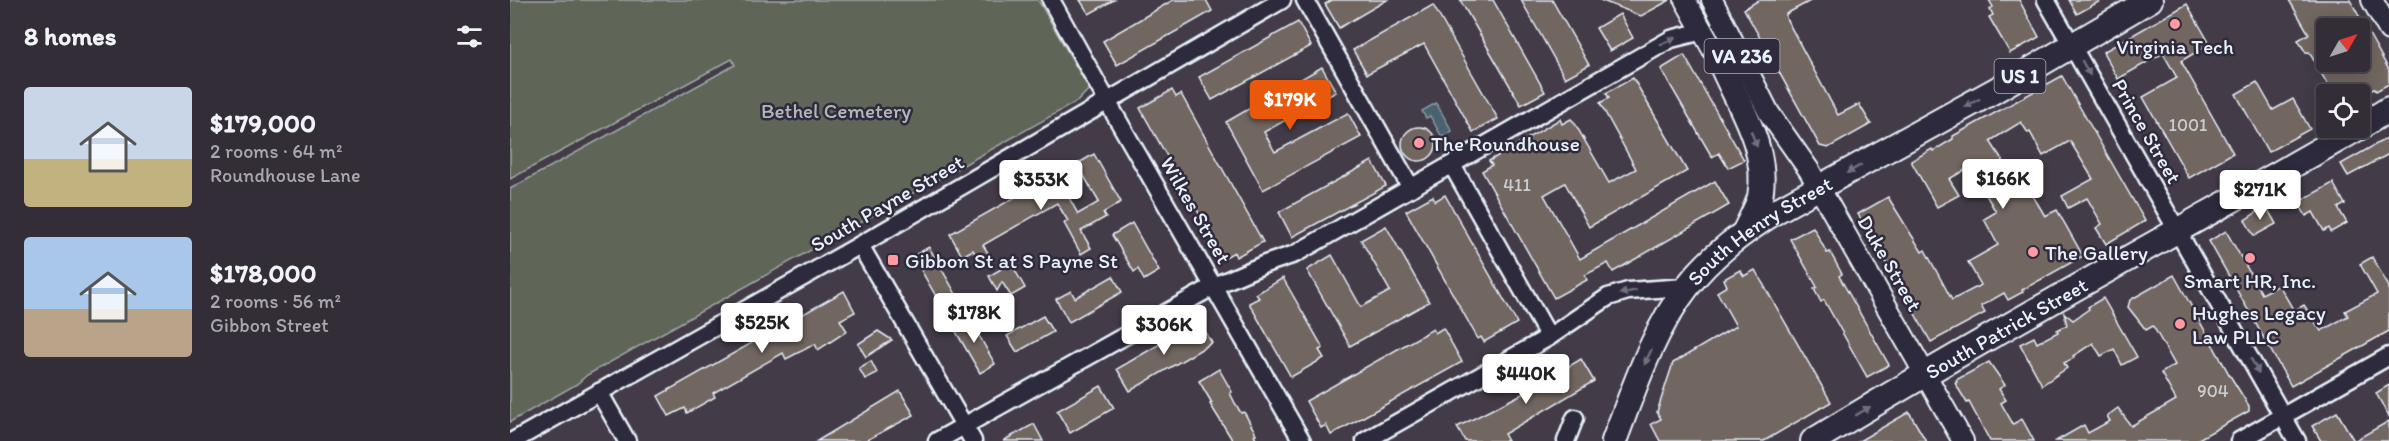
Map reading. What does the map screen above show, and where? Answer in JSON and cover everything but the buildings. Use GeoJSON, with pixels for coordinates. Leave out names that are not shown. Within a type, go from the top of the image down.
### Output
{"type":"FeatureCollection","features":[{"type":"Feature","properties":{"kind":"highway","name":"South Henry Street"},"geometry":{"type":"LineString","coordinates":[[1686,287],[1714,257],[1745,231],[2150,0]]}},
{"type":"Feature","properties":{"kind":"highway"},"geometry":{"type":"LineString","coordinates":[[1722,66],[1754,136],[1761,158],[1762,179],[1759,199],[1745,231]]}},
{"type":"Feature","properties":{"kind":"highway","name":"South Patrick Street"},"geometry":{"type":"LineString","coordinates":[[2370,120],[2389,109]]}},
{"type":"Feature","properties":{"kind":"highway","name":"South Patrick Street"},"geometry":{"type":"LineString","coordinates":[[1813,441],[1924,373],[2340,138]]}},
{"type":"Feature","properties":{"kind":"highway","name":"US 1"},"geometry":{"type":"LineString","coordinates":[[1614,441],[1629,400],[1666,321],[1686,287]]}},
{"type":"Feature","properties":{"kind":"highway"},"geometry":{"type":"LineString","coordinates":[[1625,441],[1629,400]]}},
{"type":"Feature","properties":{"kind":"main road","name":"Duke Street"},"geometry":{"type":"LineString","coordinates":[[1685,0],[1722,66],[1740,87],[1769,113]]}},
{"type":"Feature","properties":{"kind":"main road","name":"Duke Street"},"geometry":{"type":"LineString","coordinates":[[1712,0],[1769,113],[1819,188],[1963,441]]}},
{"type":"Feature","properties":{"kind":"main road"},"geometry":{"type":"LineString","coordinates":[[2372,0],[2389,30]]}},
{"type":"Feature","properties":{"kind":"street","name":"Wilkes Street"},"geometry":{"type":"LineString","coordinates":[[1051,0],[1302,441]]}},
{"type":"Feature","properties":{"kind":"street","name":"South Payne Street"},"geometry":{"type":"LineString","coordinates":[[513,441],[860,245],[1282,0]]}},
{"type":"Feature","properties":{"kind":"street"},"geometry":{"type":"LineString","coordinates":[[1305,0],[1412,188]]}},
{"type":"Feature","properties":{"kind":"street","name":"Prince Street"},"geometry":{"type":"LineString","coordinates":[[2046,0],[2297,441]]}},
{"type":"Feature","properties":{"kind":"street"},"geometry":{"type":"LineString","coordinates":[[937,441],[1214,286],[1295,254],[1671,39],[1703,31]]}},
{"type":"Feature","properties":{"kind":"street"},"geometry":{"type":"LineString","coordinates":[[1452,165],[1549,337]]}},
{"type":"Feature","properties":{"kind":"street"},"geometry":{"type":"LineString","coordinates":[[860,245],[973,441]]}},
{"type":"Feature","properties":{"kind":"street","name":"South Henry Street"},"geometry":{"type":"LineString","coordinates":[[1365,441],[1549,337],[1608,297],[1628,291],[1686,287]]}},
{"type":"Feature","properties":{"kind":"street"},"geometry":{"type":"LineString","coordinates":[[2240,441],[2389,356]]}},
{"type":"Feature","properties":{"kind":"street"},"geometry":{"type":"LineString","coordinates":[[599,392],[627,441]]}},
{"type":"Feature","properties":{"kind":"street"},"geometry":{"type":"LineString","coordinates":[[1566,441],[1575,418]]}},
{"type":"Feature","properties":{"kind":"green space","name":"Bethel Cemetery"},"geometry":{"type":"Polygon","coordinates":[[[510,0],[1038,0],[1089,89],[1078,101],[587,375],[577,384],[510,422],[510,189],[735,65],[732,59],[510,179],[510,0]]]}},
{"type":"Feature","properties":{"kind":"water"},"geometry":{"type":"Polygon","coordinates":[[[1436,103],[1452,131],[1442,137],[1430,116],[1426,118],[1422,111],[1436,103]]]}},
{"type":"Feature","properties":{"kind":"place","name":"Virginia Tech"},"geometry":{"type":"Point","coordinates":[2175,24]}},
{"type":"Feature","properties":{"kind":"place","name":"The Roundhouse"},"geometry":{"type":"Point","coordinates":[1419,143]}},
{"type":"Feature","properties":{"kind":"place","name":"The Gallery"},"geometry":{"type":"Point","coordinates":[2033,252]}},
{"type":"Feature","properties":{"kind":"place","name":"Smart HR, Inc."},"geometry":{"type":"Point","coordinates":[2250,258]}},
{"type":"Feature","properties":{"kind":"place","name":"Gibbon St at S Payne St"},"geometry":{"type":"Point","coordinates":[893,260]}},
{"type":"Feature","properties":{"kind":"place","name":"Hughes Legacy Law PLLC"},"geometry":{"type":"Point","coordinates":[2180,324]}}]}
